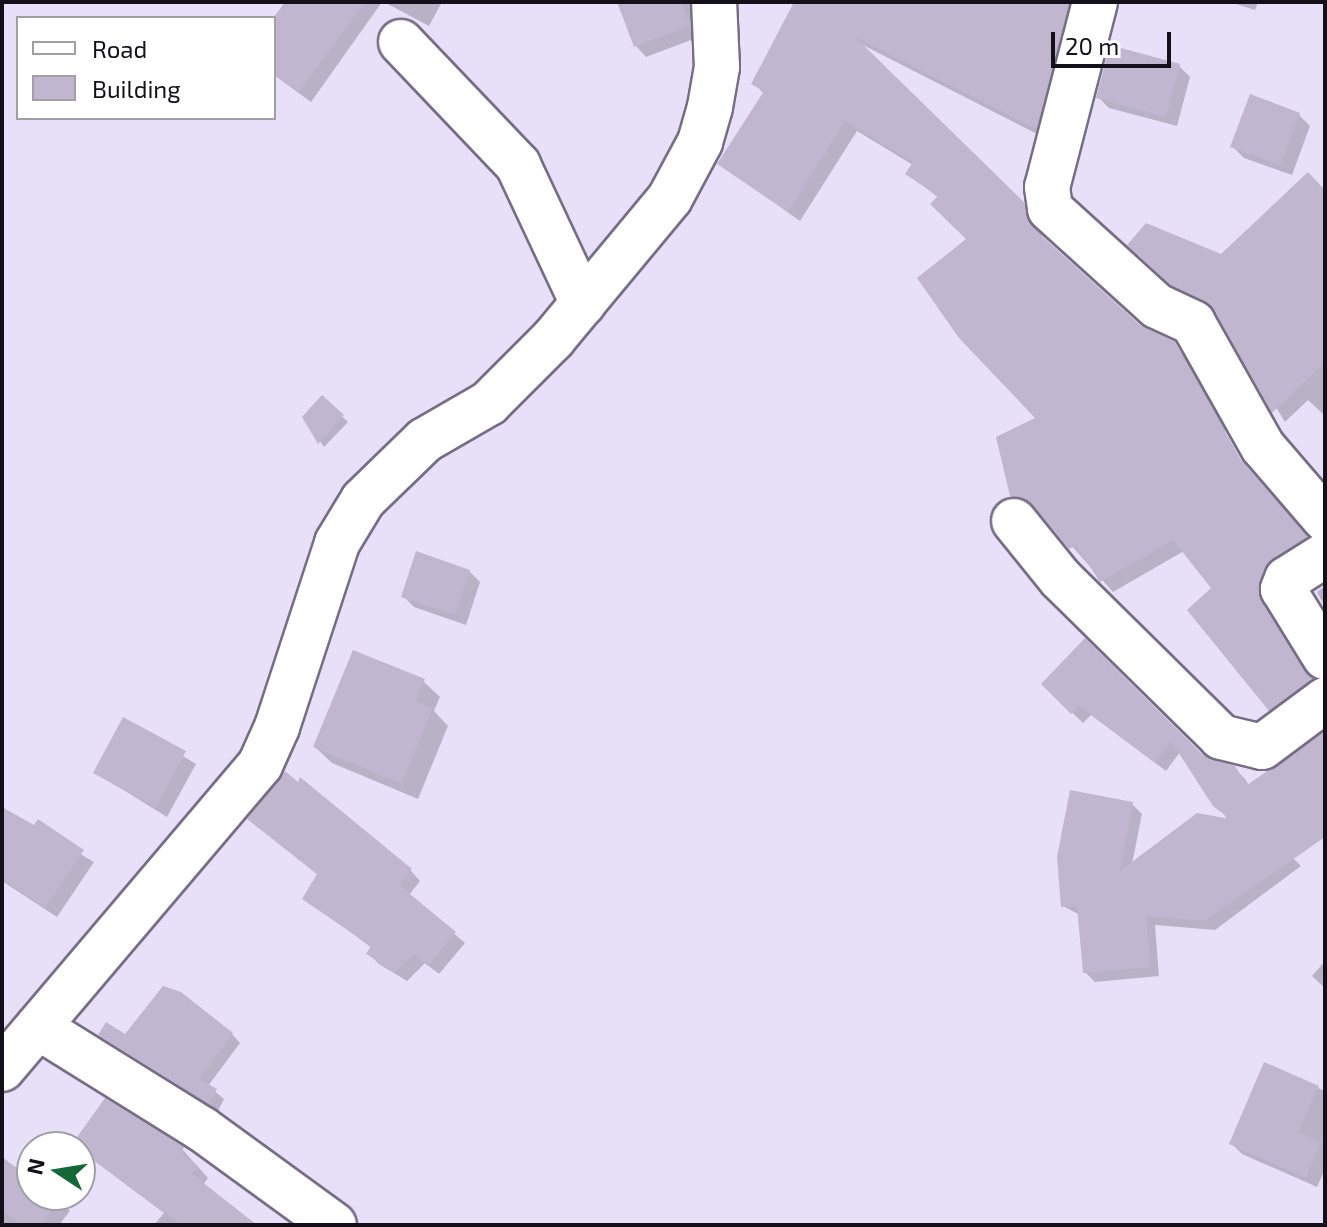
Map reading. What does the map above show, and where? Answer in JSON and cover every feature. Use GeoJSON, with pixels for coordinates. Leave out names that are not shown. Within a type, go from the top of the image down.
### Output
{"type":"FeatureCollection","features":[{"type":"Feature","properties":{"kind":"street"},"geometry":{"type":"LineString","coordinates":[[334,1225],[202,1129],[16,1045],[260,765],[277,727],[337,543],[363,500],[425,440],[489,403],[590,296],[670,198],[700,142],[710,107],[717,67],[714,2]]}},
{"type":"Feature","properties":{"kind":"street"},"geometry":{"type":"LineString","coordinates":[[1095,2],[1047,187],[1050,209],[1168,314],[1193,323],[1263,447],[1325,519]]}},
{"type":"Feature","properties":{"kind":"street"},"geometry":{"type":"LineString","coordinates":[[401,42],[518,165],[590,296]]}},
{"type":"Feature","properties":{"kind":"street"},"geometry":{"type":"LineString","coordinates":[[1014,521],[1060,578],[1221,737],[1262,747],[1325,700]]}},
{"type":"Feature","properties":{"kind":"street"},"geometry":{"type":"LineString","coordinates":[[1325,555],[1287,579],[1283,589],[1325,657]]}},
{"type":"Feature","properties":{"kind":"building"},"geometry":{"type":"Polygon","coordinates":[[[285,2],[365,2],[299,92],[276,75],[275,16],[285,2]]]}},
{"type":"Feature","properties":{"kind":"building"},"geometry":{"type":"Polygon","coordinates":[[[617,2],[681,2],[690,26],[634,47],[617,2]]]}},
{"type":"Feature","properties":{"kind":"building"},"geometry":{"type":"Polygon","coordinates":[[[789,2],[1069,2],[1036,129],[854,36],[1024,202],[1033,228],[1140,325],[1175,342],[1241,460],[1308,536],[1273,558],[1260,580],[1262,602],[1313,679],[1269,711],[1187,610],[1211,588],[1173,540],[1100,582],[1076,545],[1069,549],[1033,505],[1010,496],[996,437],[1035,418],[959,338],[917,278],[966,239],[930,204],[938,196],[905,174],[913,162],[845,121],[788,212],[717,164],[764,91],[751,84],[793,4],[789,2]]]}},
{"type":"Feature","properties":{"kind":"building"},"geometry":{"type":"Polygon","coordinates":[[[1110,45],[1180,64],[1166,117],[1096,98],[1110,45]]]}},
{"type":"Feature","properties":{"kind":"building"},"geometry":{"type":"Polygon","coordinates":[[[1250,94],[1300,113],[1280,165],[1230,147],[1250,94]]]}},
{"type":"Feature","properties":{"kind":"building"},"geometry":{"type":"Polygon","coordinates":[[[1308,172],[1325,190],[1325,362],[1272,413],[1214,310],[1171,285],[1127,245],[1146,223],[1221,254],[1308,172]]]}},
{"type":"Feature","properties":{"kind":"building"},"geometry":{"type":"Polygon","coordinates":[[[322,395],[344,415],[318,444],[302,417],[322,395]]]}},
{"type":"Feature","properties":{"kind":"building"},"geometry":{"type":"Polygon","coordinates":[[[416,551],[470,570],[455,615],[401,597],[416,551]]]}},
{"type":"Feature","properties":{"kind":"building"},"geometry":{"type":"Polygon","coordinates":[[[1085,638],[1203,755],[1235,766],[1247,785],[1325,731],[1325,837],[1204,921],[1146,916],[1150,967],[1083,973],[1077,906],[1061,907],[1057,857],[1070,790],[1133,802],[1120,871],[1197,813],[1230,819],[1213,806],[1171,741],[1155,763],[1080,706],[1071,714],[1041,684],[1085,638]]]}},
{"type":"Feature","properties":{"kind":"building"},"geometry":{"type":"Polygon","coordinates":[[[353,650],[425,679],[415,701],[433,708],[401,784],[313,747],[353,650]]]}},
{"type":"Feature","properties":{"kind":"building"},"geometry":{"type":"Polygon","coordinates":[[[123,717],[186,751],[156,808],[93,773],[123,717]]]}},
{"type":"Feature","properties":{"kind":"building"},"geometry":{"type":"Polygon","coordinates":[[[285,771],[298,782],[300,777],[412,869],[399,885],[456,932],[428,966],[414,954],[395,972],[366,954],[371,946],[302,899],[317,874],[247,819],[285,771]]]}},
{"type":"Feature","properties":{"kind":"building"},"geometry":{"type":"Polygon","coordinates":[[[2,807],[34,825],[38,819],[84,850],[45,908],[2,879],[2,807]]]}},
{"type":"Feature","properties":{"kind":"building"},"geometry":{"type":"Polygon","coordinates":[[[163,986],[181,992],[233,1033],[199,1079],[217,1089],[209,1104],[98,1035],[106,1022],[125,1034],[163,986]]]}},
{"type":"Feature","properties":{"kind":"building"},"geometry":{"type":"Polygon","coordinates":[[[1264,1062],[1319,1086],[1298,1132],[1321,1142],[1306,1178],[1229,1144],[1264,1062]]]}},
{"type":"Feature","properties":{"kind":"building"},"geometry":{"type":"Polygon","coordinates":[[[105,1098],[184,1147],[181,1153],[198,1166],[192,1174],[257,1225],[181,1225],[96,1162],[96,1131],[81,1131],[105,1098]]]}},
{"type":"Feature","properties":{"kind":"building"},"geometry":{"type":"Polygon","coordinates":[[[2,1157],[16,1167],[16,1211],[51,1211],[41,1225],[22,1225],[2,1211],[2,1157]]]}}]}
